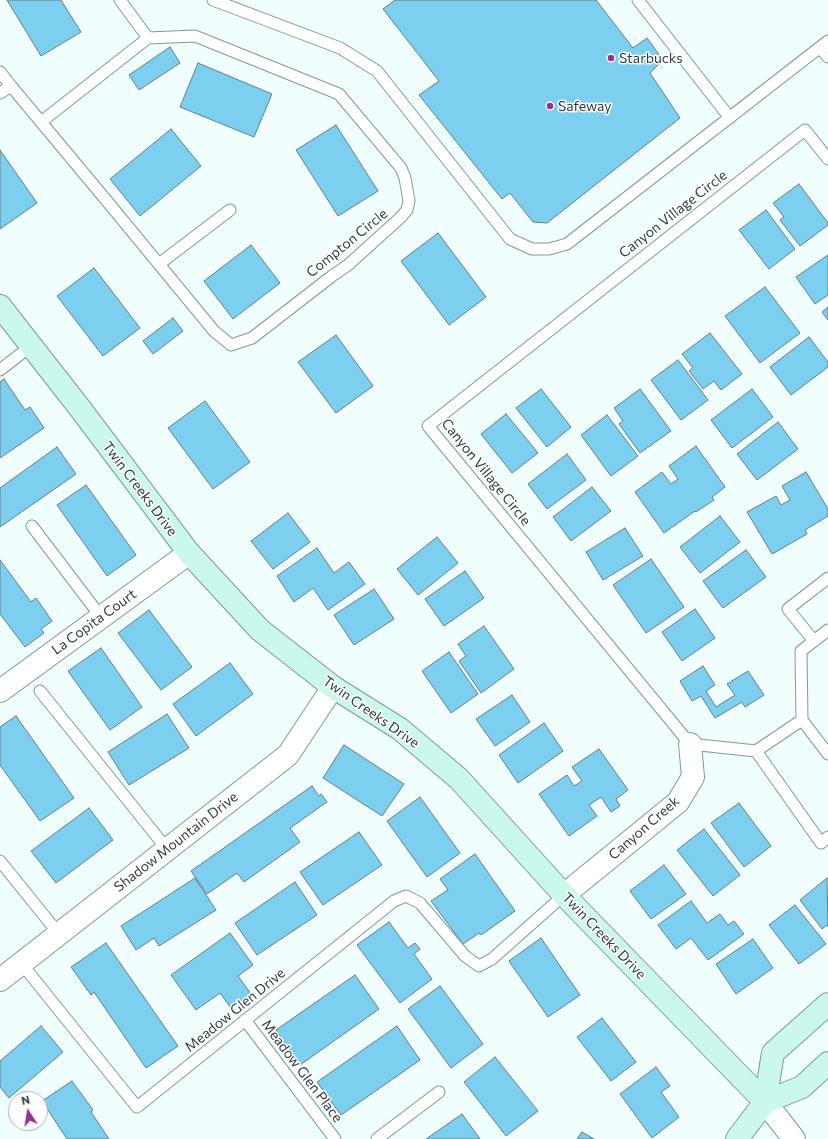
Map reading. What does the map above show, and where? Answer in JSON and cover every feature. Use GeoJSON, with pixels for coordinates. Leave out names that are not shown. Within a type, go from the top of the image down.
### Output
{"type":"FeatureCollection","features":[{"type":"Feature","properties":{"kind":"street","name":"Twin Creeks Drive"},"geometry":{"type":"LineString","coordinates":[[0,306],[189,553],[260,630],[333,687],[400,729],[458,779],[564,895],[765,1102],[794,1139]]}},
{"type":"Feature","properties":{"kind":"street","name":"La Copita Court"},"geometry":{"type":"LineString","coordinates":[[0,691],[189,553]]}},
{"type":"Feature","properties":{"kind":"street","name":"Shadow Mountain Drive"},"geometry":{"type":"LineString","coordinates":[[0,980],[288,755],[333,687]]}},
{"type":"Feature","properties":{"kind":"street","name":"Canyon Creek"},"geometry":{"type":"LineString","coordinates":[[564,895],[678,802],[693,777],[690,744]]}},
{"type":"Feature","properties":{"kind":"street"},"geometry":{"type":"LineString","coordinates":[[737,1139],[765,1102],[773,1053],[828,1004]]}},
{"type":"Feature","properties":{"kind":"street"},"geometry":{"type":"LineString","coordinates":[[765,1102],[802,1087],[828,1063]]}},
{"type":"Feature","properties":{"kind":"lane"},"geometry":{"type":"LineString","coordinates":[[41,122],[148,38],[120,0]]}},
{"type":"Feature","properties":{"kind":"lane"},"geometry":{"type":"LineString","coordinates":[[213,0],[340,48],[377,71],[510,239],[532,249],[549,249],[567,244],[824,44],[828,57]]}},
{"type":"Feature","properties":{"kind":"lane"},"geometry":{"type":"LineString","coordinates":[[638,0],[730,118]]}},
{"type":"Feature","properties":{"kind":"lane","name":"Compton Circle"},"geometry":{"type":"LineString","coordinates":[[0,72],[10,86],[214,331],[231,345],[252,338],[332,276],[348,266],[407,210],[409,201],[407,183],[401,168],[339,94],[195,36],[148,38]]}},
{"type":"Feature","properties":{"kind":"lane"},"geometry":{"type":"LineString","coordinates":[[0,93],[10,86]]}},
{"type":"Feature","properties":{"kind":"lane","name":"Canyon Village Circle"},"geometry":{"type":"LineString","coordinates":[[690,744],[428,426],[805,130],[828,160]]}},
{"type":"Feature","properties":{"kind":"lane"},"geometry":{"type":"LineString","coordinates":[[159,264],[230,210]]}},
{"type":"Feature","properties":{"kind":"lane"},"geometry":{"type":"LineString","coordinates":[[0,370],[31,346]]}},
{"type":"Feature","properties":{"kind":"lane"},"geometry":{"type":"LineString","coordinates":[[32,526],[102,617]]}},
{"type":"Feature","properties":{"kind":"lane"},"geometry":{"type":"LineString","coordinates":[[814,641],[788,608],[828,578]]}},
{"type":"Feature","properties":{"kind":"lane"},"geometry":{"type":"LineString","coordinates":[[828,630],[801,651],[802,720],[828,754]]}},
{"type":"Feature","properties":{"kind":"lane"},"geometry":{"type":"LineString","coordinates":[[40,692],[167,849]]}},
{"type":"Feature","properties":{"kind":"lane"},"geometry":{"type":"LineString","coordinates":[[690,744],[756,751],[802,720]]}},
{"type":"Feature","properties":{"kind":"lane"},"geometry":{"type":"LineString","coordinates":[[756,751],[821,843],[828,837]]}},
{"type":"Feature","properties":{"kind":"lane"},"geometry":{"type":"LineString","coordinates":[[0,861],[59,934]]}},
{"type":"Feature","properties":{"kind":"lane","name":"Meadow Glen Drive"},"geometry":{"type":"LineString","coordinates":[[21,963],[137,1108],[394,901],[406,896],[420,903],[465,956],[479,966],[492,959],[564,895]]}},
{"type":"Feature","properties":{"kind":"lane","name":"Meadow Glen Place"},"geometry":{"type":"LineString","coordinates":[[245,1020],[335,1139]]}},
{"type":"Feature","properties":{"kind":"lane"},"geometry":{"type":"LineString","coordinates":[[377,1139],[438,1092]]}},
{"type":"Feature","properties":{"kind":"building"},"geometry":{"type":"Polygon","coordinates":[[[7,0],[61,0],[81,32],[41,56],[7,0]]]}},
{"type":"Feature","properties":{"kind":"building","name":"Safeway"},"geometry":{"type":"Polygon","coordinates":[[[395,0],[596,0],[633,48],[647,38],[663,60],[650,73],[680,118],[547,223],[533,222],[510,193],[502,199],[419,95],[439,81],[383,9],[395,0]]]}},
{"type":"Feature","properties":{"kind":"building"},"geometry":{"type":"Polygon","coordinates":[[[170,47],[180,63],[139,90],[129,75],[170,47]]]}},
{"type":"Feature","properties":{"kind":"building"},"geometry":{"type":"Polygon","coordinates":[[[198,63],[272,94],[254,137],[180,107],[198,63]]]}},
{"type":"Feature","properties":{"kind":"building"},"geometry":{"type":"Polygon","coordinates":[[[336,125],[378,191],[338,216],[296,150],[336,125]]]}},
{"type":"Feature","properties":{"kind":"building"},"geometry":{"type":"Polygon","coordinates":[[[171,129],[201,166],[140,216],[110,179],[171,129]]]}},
{"type":"Feature","properties":{"kind":"building"},"geometry":{"type":"Polygon","coordinates":[[[0,150],[37,203],[0,229],[0,150]]]}},
{"type":"Feature","properties":{"kind":"building"},"geometry":{"type":"Polygon","coordinates":[[[799,184],[828,223],[828,225],[800,246],[780,220],[784,217],[773,203],[799,184]]]}},
{"type":"Feature","properties":{"kind":"building"},"geometry":{"type":"Polygon","coordinates":[[[766,210],[795,249],[769,269],[739,230],[766,210]]]}},
{"type":"Feature","properties":{"kind":"building"},"geometry":{"type":"Polygon","coordinates":[[[438,233],[486,297],[449,325],[401,261],[438,233]]]}},
{"type":"Feature","properties":{"kind":"building"},"geometry":{"type":"Polygon","coordinates":[[[251,245],[280,283],[233,319],[204,281],[251,245]]]}},
{"type":"Feature","properties":{"kind":"building"},"geometry":{"type":"Polygon","coordinates":[[[828,255],[828,295],[815,304],[796,277],[828,255]]]}},
{"type":"Feature","properties":{"kind":"building"},"geometry":{"type":"Polygon","coordinates":[[[94,268],[140,328],[103,356],[57,296],[94,268]]]}},
{"type":"Feature","properties":{"kind":"building"},"geometry":{"type":"Polygon","coordinates":[[[765,287],[800,333],[760,363],[725,316],[765,287]]]}},
{"type":"Feature","properties":{"kind":"building"},"geometry":{"type":"Polygon","coordinates":[[[828,307],[828,320],[822,312],[828,307]]]}},
{"type":"Feature","properties":{"kind":"building"},"geometry":{"type":"Polygon","coordinates":[[[173,318],[183,331],[153,354],[143,341],[173,318]]]}},
{"type":"Feature","properties":{"kind":"building"},"geometry":{"type":"Polygon","coordinates":[[[710,333],[742,374],[721,390],[714,381],[703,389],[689,371],[693,368],[682,354],[710,333]]]}},
{"type":"Feature","properties":{"kind":"building"},"geometry":{"type":"Polygon","coordinates":[[[336,335],[373,386],[336,413],[298,362],[336,335]]]}},
{"type":"Feature","properties":{"kind":"building"},"geometry":{"type":"Polygon","coordinates":[[[809,337],[828,362],[828,367],[791,395],[770,367],[809,337]]]}},
{"type":"Feature","properties":{"kind":"building"},"geometry":{"type":"Polygon","coordinates":[[[678,360],[708,400],[681,420],[651,380],[678,360]]]}},
{"type":"Feature","properties":{"kind":"building"},"geometry":{"type":"Polygon","coordinates":[[[4,379],[25,410],[30,407],[44,428],[0,458],[0,382],[4,379]]]}},
{"type":"Feature","properties":{"kind":"building"},"geometry":{"type":"Polygon","coordinates":[[[541,389],[571,427],[547,447],[516,408],[541,389]]]}},
{"type":"Feature","properties":{"kind":"building"},"geometry":{"type":"Polygon","coordinates":[[[640,389],[671,431],[640,453],[619,424],[623,421],[614,408],[640,389]]]}},
{"type":"Feature","properties":{"kind":"building"},"geometry":{"type":"Polygon","coordinates":[[[752,389],[773,417],[732,448],[711,420],[752,389]]]}},
{"type":"Feature","properties":{"kind":"building"},"geometry":{"type":"Polygon","coordinates":[[[205,401],[250,462],[213,489],[168,428],[205,401]]]}},
{"type":"Feature","properties":{"kind":"building"},"geometry":{"type":"Polygon","coordinates":[[[506,414],[538,453],[512,473],[481,434],[506,414]]]}},
{"type":"Feature","properties":{"kind":"building"},"geometry":{"type":"Polygon","coordinates":[[[607,415],[638,456],[611,476],[581,435],[607,415]]]}},
{"type":"Feature","properties":{"kind":"building"},"geometry":{"type":"Polygon","coordinates":[[[778,422],[798,449],[757,480],[737,454],[778,422]]]}},
{"type":"Feature","properties":{"kind":"building"},"geometry":{"type":"Polygon","coordinates":[[[696,446],[725,487],[712,497],[714,500],[696,512],[695,511],[664,533],[635,492],[662,472],[671,484],[678,479],[669,466],[696,446]]]}},
{"type":"Feature","properties":{"kind":"building"},"geometry":{"type":"Polygon","coordinates":[[[57,447],[76,474],[0,527],[0,488],[57,447]]]}},
{"type":"Feature","properties":{"kind":"building"},"geometry":{"type":"Polygon","coordinates":[[[567,454],[586,480],[547,509],[528,484],[567,454]]]}},
{"type":"Feature","properties":{"kind":"building"},"geometry":{"type":"Polygon","coordinates":[[[806,472],[828,509],[828,516],[805,530],[807,534],[772,554],[747,512],[776,496],[781,505],[790,500],[782,486],[806,472]]]}},
{"type":"Feature","properties":{"kind":"building"},"geometry":{"type":"Polygon","coordinates":[[[86,485],[136,555],[107,576],[57,505],[86,485]]]}},
{"type":"Feature","properties":{"kind":"building"},"geometry":{"type":"Polygon","coordinates":[[[592,487],[611,511],[571,541],[553,517],[592,487]]]}},
{"type":"Feature","properties":{"kind":"building"},"geometry":{"type":"Polygon","coordinates":[[[288,513],[310,542],[273,569],[251,541],[288,513]]]}},
{"type":"Feature","properties":{"kind":"building"},"geometry":{"type":"Polygon","coordinates":[[[720,516],[740,542],[700,573],[680,547],[720,516]]]}},
{"type":"Feature","properties":{"kind":"building"},"geometry":{"type":"Polygon","coordinates":[[[625,528],[643,556],[603,580],[586,552],[625,528]]]}},
{"type":"Feature","properties":{"kind":"building"},"geometry":{"type":"Polygon","coordinates":[[[437,537],[458,563],[418,595],[397,569],[437,537]]]}},
{"type":"Feature","properties":{"kind":"building"},"geometry":{"type":"Polygon","coordinates":[[[317,548],[334,573],[349,562],[365,584],[328,610],[313,588],[294,602],[277,576],[317,548]]]}},
{"type":"Feature","properties":{"kind":"building"},"geometry":{"type":"Polygon","coordinates":[[[746,550],[766,577],[723,608],[703,581],[746,550]]]}},
{"type":"Feature","properties":{"kind":"building"},"geometry":{"type":"Polygon","coordinates":[[[651,559],[684,607],[646,633],[613,585],[651,559]]]}},
{"type":"Feature","properties":{"kind":"building"},"geometry":{"type":"Polygon","coordinates":[[[0,560],[31,602],[36,598],[52,621],[41,629],[44,633],[25,647],[0,614],[0,560]]]}},
{"type":"Feature","properties":{"kind":"building"},"geometry":{"type":"Polygon","coordinates":[[[465,571],[484,598],[444,626],[425,599],[465,571]]]}},
{"type":"Feature","properties":{"kind":"building"},"geometry":{"type":"Polygon","coordinates":[[[374,589],[394,619],[354,645],[334,615],[374,589]]]}},
{"type":"Feature","properties":{"kind":"building"},"geometry":{"type":"Polygon","coordinates":[[[695,609],[715,638],[682,661],[662,632],[695,609]]]}},
{"type":"Feature","properties":{"kind":"building"},"geometry":{"type":"Polygon","coordinates":[[[149,610],[192,667],[161,690],[118,633],[149,610]]]}},
{"type":"Feature","properties":{"kind":"building"},"geometry":{"type":"Polygon","coordinates":[[[484,626],[514,669],[481,693],[459,661],[466,656],[458,644],[484,626]]]}},
{"type":"Feature","properties":{"kind":"building"},"geometry":{"type":"Polygon","coordinates":[[[101,648],[142,707],[110,730],[68,671],[101,648]]]}},
{"type":"Feature","properties":{"kind":"building"},"geometry":{"type":"Polygon","coordinates":[[[449,652],[478,694],[451,713],[422,671],[449,652]]]}},
{"type":"Feature","properties":{"kind":"building"},"geometry":{"type":"Polygon","coordinates":[[[230,663],[253,694],[196,736],[173,704],[230,663]]]}},
{"type":"Feature","properties":{"kind":"building"},"geometry":{"type":"Polygon","coordinates":[[[703,666],[715,685],[706,691],[716,707],[735,695],[727,684],[748,671],[764,695],[745,707],[742,702],[715,718],[701,696],[692,701],[680,681],[703,666]]]}},
{"type":"Feature","properties":{"kind":"building"},"geometry":{"type":"Polygon","coordinates":[[[512,695],[530,722],[495,746],[476,719],[512,695]]]}},
{"type":"Feature","properties":{"kind":"building"},"geometry":{"type":"Polygon","coordinates":[[[167,714],[189,748],[129,785],[108,752],[167,714]]]}},
{"type":"Feature","properties":{"kind":"building"},"geometry":{"type":"Polygon","coordinates":[[[16,716],[74,798],[40,821],[0,765],[0,727],[16,716]]]}},
{"type":"Feature","properties":{"kind":"building"},"geometry":{"type":"Polygon","coordinates":[[[544,723],[563,751],[518,783],[499,755],[544,723]]]}},
{"type":"Feature","properties":{"kind":"building"},"geometry":{"type":"Polygon","coordinates":[[[344,745],[404,784],[382,816],[323,778],[344,745]]]}},
{"type":"Feature","properties":{"kind":"building"},"geometry":{"type":"Polygon","coordinates":[[[599,749],[628,790],[616,799],[620,806],[611,812],[601,797],[589,805],[597,816],[569,836],[539,794],[567,775],[574,786],[582,781],[572,767],[599,749]]]}},
{"type":"Feature","properties":{"kind":"building"},"geometry":{"type":"Polygon","coordinates":[[[312,786],[319,796],[321,794],[327,802],[290,828],[300,842],[244,882],[237,873],[207,894],[191,871],[312,786]]]}},
{"type":"Feature","properties":{"kind":"building"},"geometry":{"type":"Polygon","coordinates":[[[420,797],[460,853],[427,877],[387,821],[420,797]]]}},
{"type":"Feature","properties":{"kind":"building"},"geometry":{"type":"Polygon","coordinates":[[[739,803],[771,846],[744,867],[711,823],[739,803]]]}},
{"type":"Feature","properties":{"kind":"building"},"geometry":{"type":"Polygon","coordinates":[[[89,808],[113,840],[56,883],[31,851],[89,808]]]}},
{"type":"Feature","properties":{"kind":"building"},"geometry":{"type":"Polygon","coordinates":[[[704,829],[740,875],[713,896],[677,850],[704,829]]]}},
{"type":"Feature","properties":{"kind":"building"},"geometry":{"type":"Polygon","coordinates":[[[359,832],[382,865],[323,905],[300,872],[359,832]]]}},
{"type":"Feature","properties":{"kind":"building"},"geometry":{"type":"Polygon","coordinates":[[[475,854],[515,911],[481,935],[479,933],[463,944],[431,901],[448,890],[440,879],[475,854]]]}},
{"type":"Feature","properties":{"kind":"building"},"geometry":{"type":"Polygon","coordinates":[[[664,865],[686,894],[651,919],[630,891],[664,865]]]}},
{"type":"Feature","properties":{"kind":"building"},"geometry":{"type":"Polygon","coordinates":[[[195,878],[216,910],[159,946],[154,938],[136,950],[121,926],[195,878]]]}},
{"type":"Feature","properties":{"kind":"building"},"geometry":{"type":"Polygon","coordinates":[[[827,878],[828,927],[827,925],[822,929],[800,900],[827,878]]]}},
{"type":"Feature","properties":{"kind":"building"},"geometry":{"type":"Polygon","coordinates":[[[295,882],[317,915],[257,955],[235,923],[295,882]]]}},
{"type":"Feature","properties":{"kind":"building"},"geometry":{"type":"Polygon","coordinates":[[[691,901],[707,923],[720,914],[728,925],[734,921],[744,934],[708,960],[691,938],[676,949],[658,925],[691,901]]]}},
{"type":"Feature","properties":{"kind":"building"},"geometry":{"type":"Polygon","coordinates":[[[795,905],[826,944],[799,964],[769,925],[795,905]]]}},
{"type":"Feature","properties":{"kind":"building"},"geometry":{"type":"Polygon","coordinates":[[[389,922],[408,948],[415,943],[420,949],[414,954],[432,979],[400,1003],[357,945],[389,922]]]}},
{"type":"Feature","properties":{"kind":"building"},"geometry":{"type":"Polygon","coordinates":[[[230,933],[253,965],[238,976],[251,994],[231,1008],[220,993],[196,1010],[171,975],[230,933]]]}},
{"type":"Feature","properties":{"kind":"building"},"geometry":{"type":"Polygon","coordinates":[[[541,938],[580,995],[548,1017],[509,961],[541,938]]]}},
{"type":"Feature","properties":{"kind":"building"},"geometry":{"type":"Polygon","coordinates":[[[753,939],[773,968],[736,994],[716,964],[753,939]]]}},
{"type":"Feature","properties":{"kind":"building"},"geometry":{"type":"Polygon","coordinates":[[[106,943],[178,1046],[146,1068],[94,992],[91,995],[71,967],[106,943]]]}},
{"type":"Feature","properties":{"kind":"building"},"geometry":{"type":"Polygon","coordinates":[[[355,975],[379,1009],[300,1065],[276,1030],[355,975]]]}},
{"type":"Feature","properties":{"kind":"building"},"geometry":{"type":"Polygon","coordinates":[[[440,986],[483,1044],[451,1068],[408,1009],[440,986]]]}},
{"type":"Feature","properties":{"kind":"building"},"geometry":{"type":"Polygon","coordinates":[[[602,1018],[636,1062],[611,1081],[577,1037],[602,1018]]]}},
{"type":"Feature","properties":{"kind":"building"},"geometry":{"type":"Polygon","coordinates":[[[41,1026],[63,1052],[17,1091],[8,1091],[8,1097],[0,1087],[0,1061],[41,1026]]]}},
{"type":"Feature","properties":{"kind":"building"},"geometry":{"type":"Polygon","coordinates":[[[397,1026],[420,1060],[341,1115],[317,1082],[397,1026]]]}},
{"type":"Feature","properties":{"kind":"building"},"geometry":{"type":"Polygon","coordinates":[[[495,1057],[538,1111],[506,1136],[464,1082],[495,1057]]]}},
{"type":"Feature","properties":{"kind":"building"},"geometry":{"type":"Polygon","coordinates":[[[656,1067],[670,1086],[661,1092],[679,1117],[652,1138],[620,1094],[656,1067]]]}},
{"type":"Feature","properties":{"kind":"building"},"geometry":{"type":"Polygon","coordinates":[[[72,1081],[93,1110],[91,1112],[109,1139],[67,1139],[48,1110],[48,1097],[72,1081]]]}},
{"type":"Feature","properties":{"kind":"building"},"geometry":{"type":"Polygon","coordinates":[[[462,1114],[480,1139],[426,1139],[462,1114]]]}},
{"type":"Feature","properties":{"kind":"building"},"geometry":{"type":"Polygon","coordinates":[[[582,1132],[594,1139],[577,1139],[582,1132]]]}},
{"type":"Feature","properties":{"kind":"place","name":"Starbucks"},"geometry":{"type":"Point","coordinates":[611,58]}},
{"type":"Feature","properties":{"kind":"place","name":"Safeway"},"geometry":{"type":"Point","coordinates":[550,106]}}]}
